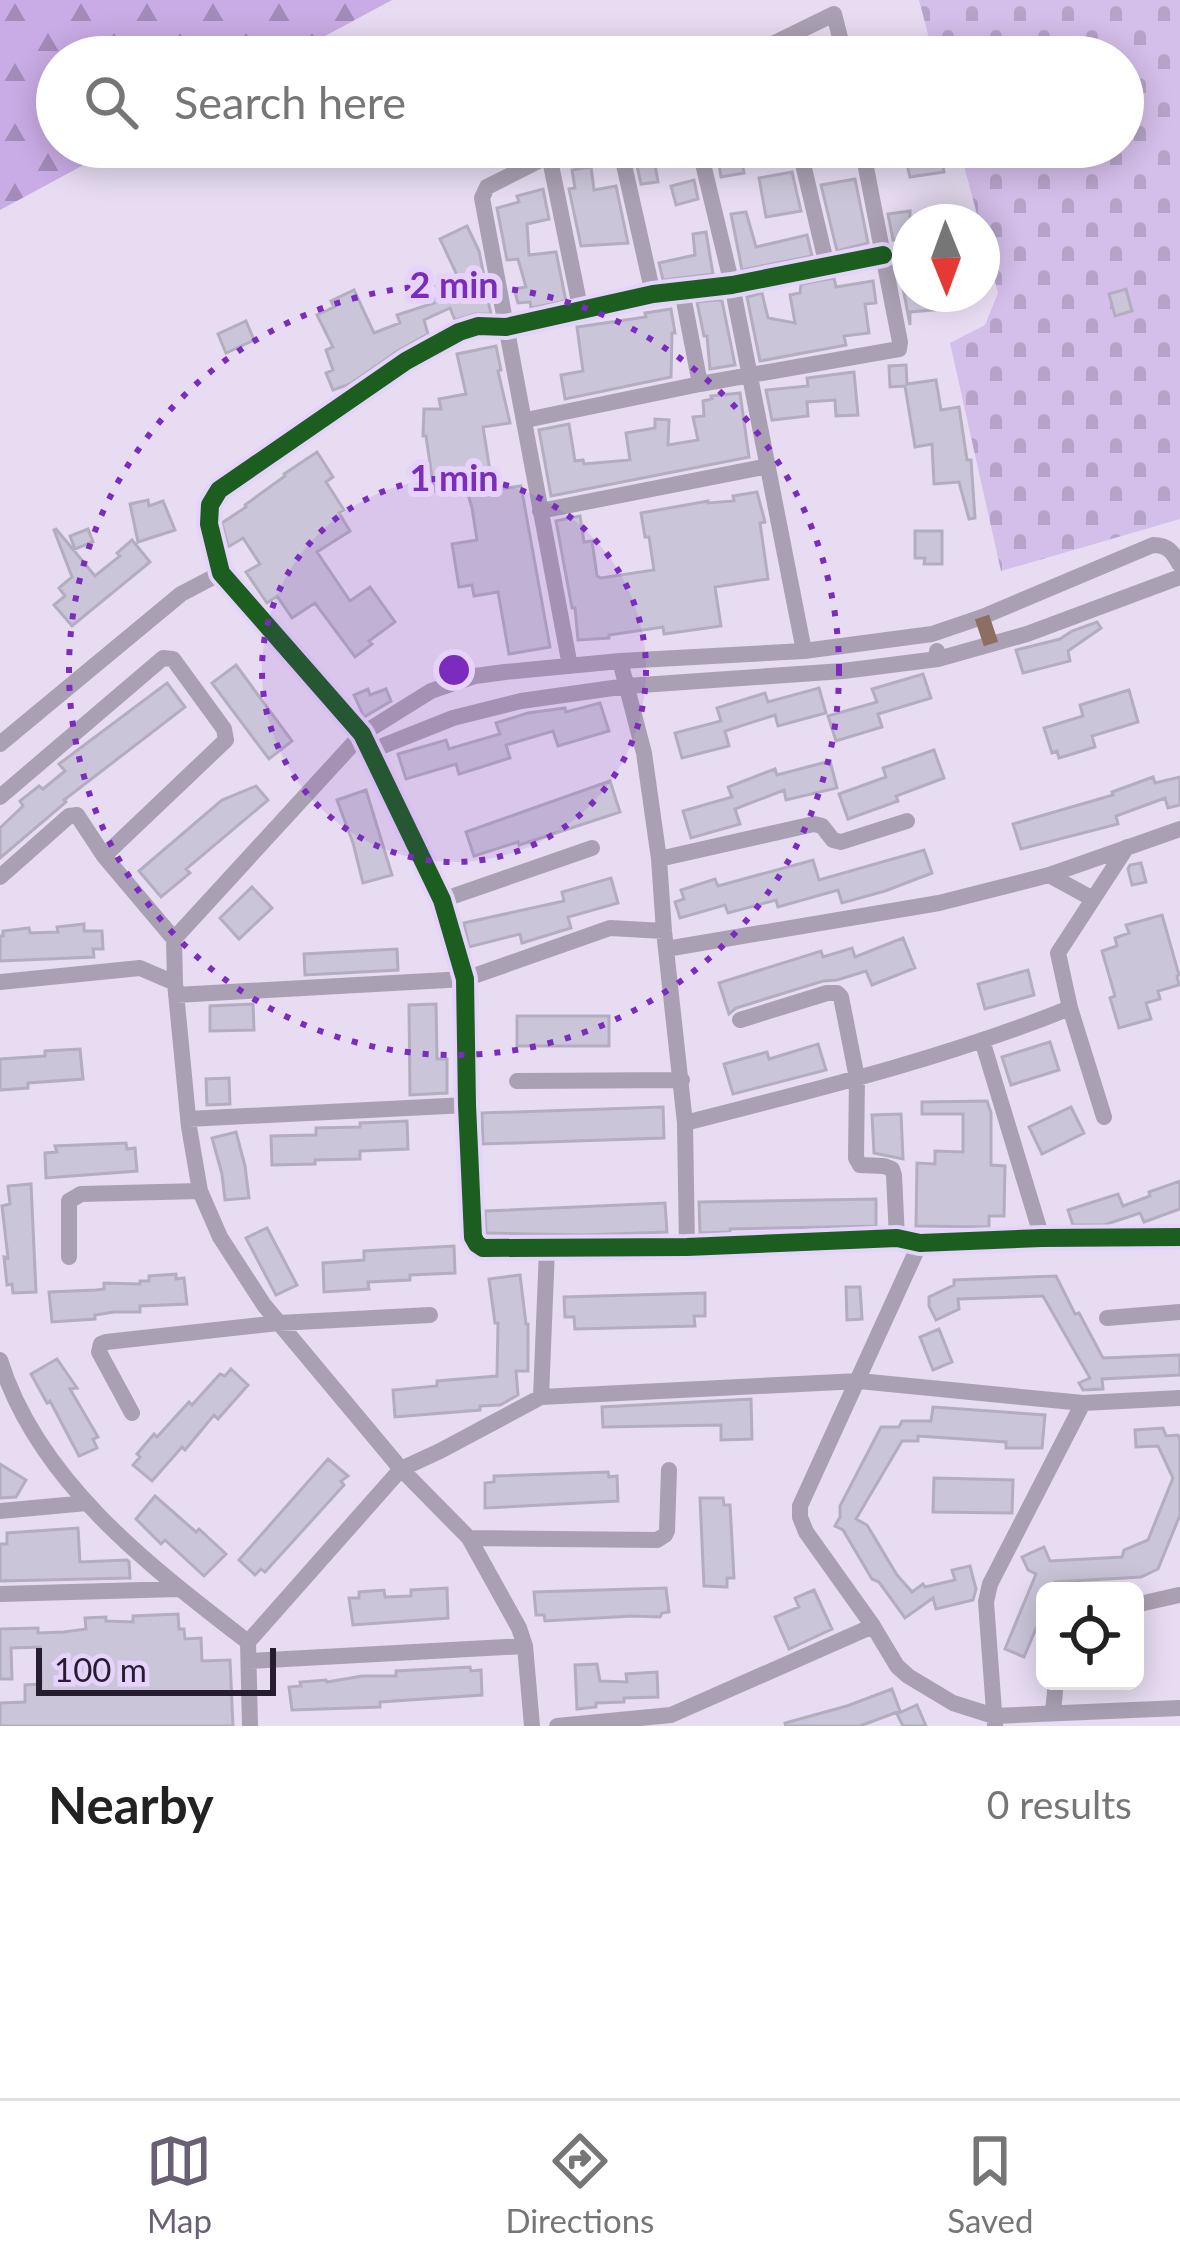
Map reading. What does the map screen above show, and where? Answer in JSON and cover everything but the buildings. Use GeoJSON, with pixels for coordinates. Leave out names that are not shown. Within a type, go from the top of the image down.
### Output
{"type":"FeatureCollection","features":[{"type":"Feature","properties":{"kind":"street"},"geometry":{"type":"LineString","coordinates":[[799,36],[835,14],[840,36]]}},
{"type":"Feature","properties":{"kind":"street"},"geometry":{"type":"LineString","coordinates":[[524,168],[487,187],[484,213],[569,666]]}},
{"type":"Feature","properties":{"kind":"street"},"geometry":{"type":"LineString","coordinates":[[560,168],[581,312]]}},
{"type":"Feature","properties":{"kind":"street"},"geometry":{"type":"LineString","coordinates":[[625,168],[653,294]]}},
{"type":"Feature","properties":{"kind":"street"},"geometry":{"type":"LineString","coordinates":[[704,168],[732,285],[804,651]]}},
{"type":"Feature","properties":{"kind":"street"},"geometry":{"type":"LineString","coordinates":[[804,168],[827,266]]}},
{"type":"Feature","properties":{"kind":"street"},"geometry":{"type":"LineString","coordinates":[[526,420],[899,349],[866,168]]}},
{"type":"Feature","properties":{"kind":"street"},"geometry":{"type":"LineString","coordinates":[[883,255],[459,332],[406,362],[219,490],[210,505],[209,524],[221,573],[366,742],[442,900],[465,979],[467,1105],[477,1244],[547,1249],[897,1238],[920,1243],[1180,1237]]}},
{"type":"Feature","properties":{"kind":"street"},"geometry":{"type":"LineString","coordinates":[[682,291],[700,384]]}},
{"type":"Feature","properties":{"kind":"street"},"geometry":{"type":"LineString","coordinates":[[540,511],[768,466]]}},
{"type":"Feature","properties":{"kind":"street"},"geometry":{"type":"LineString","coordinates":[[0,982],[140,968],[174,945],[366,742],[430,691],[454,682],[569,666],[804,651],[932,634],[1154,545],[1172,551],[1180,566]]}},
{"type":"Feature","properties":{"kind":"street"},"geometry":{"type":"LineString","coordinates":[[0,744],[181,594],[221,573]]}},
{"type":"Feature","properties":{"kind":"street"},"geometry":{"type":"LineString","coordinates":[[366,742],[521,700],[938,659],[1027,634],[1180,577]]}},
{"type":"Feature","properties":{"kind":"street"},"geometry":{"type":"LineString","coordinates":[[932,634],[938,659]]}},
{"type":"Feature","properties":{"kind":"street"},"geometry":{"type":"LineString","coordinates":[[0,796],[163,658],[173,659],[224,729],[226,740],[104,856]]}},
{"type":"Feature","properties":{"kind":"street"},"geometry":{"type":"LineString","coordinates":[[620,661],[644,753],[659,859],[682,1080],[687,1246]]}},
{"type":"Feature","properties":{"kind":"street"},"geometry":{"type":"LineString","coordinates":[[0,877],[74,814],[174,945],[188,1119],[200,1191],[220,1237],[264,1305],[401,1469],[469,1538],[519,1628],[532,1726]]}},
{"type":"Feature","properties":{"kind":"street"},"geometry":{"type":"LineString","coordinates":[[659,859],[814,824],[841,842],[907,821]]}},
{"type":"Feature","properties":{"kind":"street"},"geometry":{"type":"LineString","coordinates":[[140,968],[175,989],[465,979],[610,928],[665,940],[939,903],[1048,874],[1180,830]]}},
{"type":"Feature","properties":{"kind":"street"},"geometry":{"type":"LineString","coordinates":[[1104,1117],[1058,953],[1127,847]]}},
{"type":"Feature","properties":{"kind":"street"},"geometry":{"type":"LineString","coordinates":[[442,900],[592,848]]}},
{"type":"Feature","properties":{"kind":"street"},"geometry":{"type":"LineString","coordinates":[[1048,874],[1093,899]]}},
{"type":"Feature","properties":{"kind":"street"},"geometry":{"type":"LineString","coordinates":[[740,1020],[827,993],[837,992],[841,997],[857,1078],[856,1158],[860,1165],[892,1169],[897,1238]]}},
{"type":"Feature","properties":{"kind":"street"},"geometry":{"type":"LineString","coordinates":[[685,1123],[857,1078],[1070,1008]]}},
{"type":"Feature","properties":{"kind":"street"},"geometry":{"type":"LineString","coordinates":[[982,1040],[1042,1238]]}},
{"type":"Feature","properties":{"kind":"street"},"geometry":{"type":"LineString","coordinates":[[517,1082],[682,1080]]}},
{"type":"Feature","properties":{"kind":"street"},"geometry":{"type":"LineString","coordinates":[[188,1119],[467,1105]]}},
{"type":"Feature","properties":{"kind":"street"},"geometry":{"type":"LineString","coordinates":[[69,1257],[72,1197],[200,1191]]}},
{"type":"Feature","properties":{"kind":"street"},"geometry":{"type":"LineString","coordinates":[[920,1243],[800,1506],[806,1532],[897,1666],[953,1703],[995,1721],[1053,1712],[1180,1708]]}},
{"type":"Feature","properties":{"kind":"street"},"geometry":{"type":"LineString","coordinates":[[542,1397],[547,1249]]}},
{"type":"Feature","properties":{"kind":"street"},"geometry":{"type":"LineString","coordinates":[[1107,1318],[1180,1312]]}},
{"type":"Feature","properties":{"kind":"street"},"geometry":{"type":"LineString","coordinates":[[132,1413],[99,1352],[101,1344],[279,1323],[430,1315]]}},
{"type":"Feature","properties":{"kind":"street"},"geometry":{"type":"LineString","coordinates":[[0,1360],[16,1403],[40,1444],[87,1503],[248,1651],[525,1646]]}},
{"type":"Feature","properties":{"kind":"street"},"geometry":{"type":"LineString","coordinates":[[250,1726],[248,1651],[401,1469],[542,1397],[860,1381],[1083,1402],[1180,1398]]}},
{"type":"Feature","properties":{"kind":"street"},"geometry":{"type":"LineString","coordinates":[[995,1721],[986,1602],[990,1584],[1083,1402]]}},
{"type":"Feature","properties":{"kind":"street"},"geometry":{"type":"LineString","coordinates":[[469,1538],[657,1540],[667,1531],[669,1470]]}},
{"type":"Feature","properties":{"kind":"street"},"geometry":{"type":"LineString","coordinates":[[0,1511],[87,1503]]}},
{"type":"Feature","properties":{"kind":"street"},"geometry":{"type":"LineString","coordinates":[[0,1594],[179,1589]]}},
{"type":"Feature","properties":{"kind":"street"},"geometry":{"type":"LineString","coordinates":[[1144,1603],[1179,1595]]}},
{"type":"Feature","properties":{"kind":"street"},"geometry":{"type":"LineString","coordinates":[[556,1726],[663,1722],[873,1627]]}},
{"type":"Feature","properties":{"kind":"street"},"geometry":{"type":"LineString","coordinates":[[1053,1712],[1055,1690]]}},
{"type":"Feature","properties":{"kind":"green space"},"geometry":{"type":"Polygon","coordinates":[[[0,0],[392,0],[325,36],[36,36],[36,168],[78,168],[0,210],[0,0]]]}},
{"type":"Feature","properties":{"kind":"green space"},"geometry":{"type":"Polygon","coordinates":[[[919,0],[1180,0],[1180,519],[1001,571],[950,343],[985,325],[990,312],[1000,312],[1000,204],[974,204],[965,168],[1144,168],[1144,36],[928,36],[919,0]]]}},
{"type":"Feature","properties":{"kind":"marked path"},"geometry":{"type":"LineString","coordinates":[[982,617],[991,644]]}},
{"type":"Feature","properties":{"kind":"cycle path"},"geometry":{"type":"LineString","coordinates":[[883,255],[459,332],[406,361],[219,490],[210,505],[209,524],[221,573],[362,734],[442,900],[465,979],[467,1105],[477,1244],[483,1248],[687,1247],[897,1238],[920,1243],[1180,1237]]}}]}
